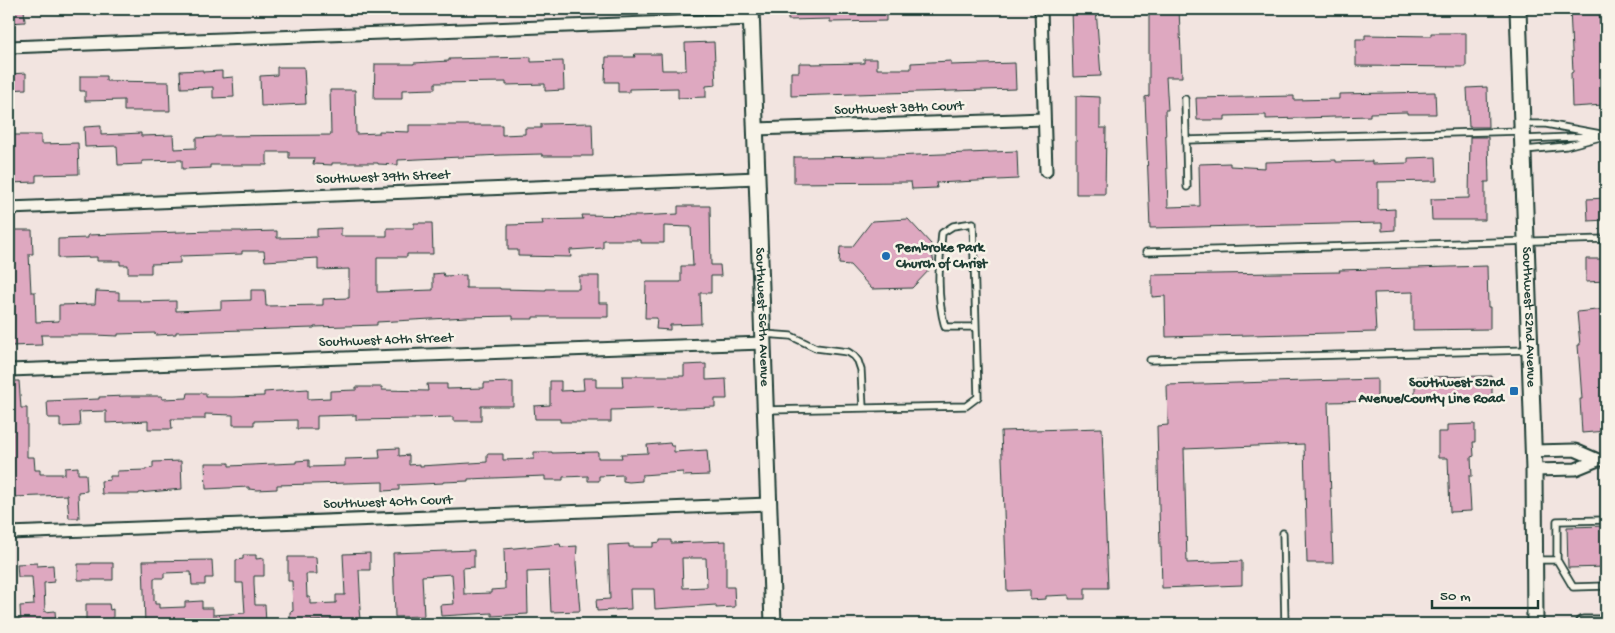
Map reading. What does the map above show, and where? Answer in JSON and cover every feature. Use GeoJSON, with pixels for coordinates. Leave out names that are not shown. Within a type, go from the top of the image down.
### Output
{"type":"FeatureCollection","features":[{"type":"Feature","properties":{"kind":"street"},"geometry":{"type":"LineString","coordinates":[[1041,9],[1046,171]]}},
{"type":"Feature","properties":{"kind":"street","name":"Southwest 52nd Avenue"},"geometry":{"type":"LineString","coordinates":[[1518,9],[1534,470],[1534,624]]}},
{"type":"Feature","properties":{"kind":"street"},"geometry":{"type":"LineString","coordinates":[[9,48],[751,14]]}},
{"type":"Feature","properties":{"kind":"street","name":"Southwest 56th Avenue"},"geometry":{"type":"LineString","coordinates":[[751,14],[773,624]]}},
{"type":"Feature","properties":{"kind":"street","name":"Southwest 38th Court"},"geometry":{"type":"LineString","coordinates":[[756,129],[1043,119]]}},
{"type":"Feature","properties":{"kind":"street","name":"Southwest 39th Street"},"geometry":{"type":"LineString","coordinates":[[9,208],[758,178]]}},
{"type":"Feature","properties":{"kind":"street","name":"Southwest 40th Street"},"geometry":{"type":"LineString","coordinates":[[9,370],[763,338]]}},
{"type":"Feature","properties":{"kind":"street"},"geometry":{"type":"LineString","coordinates":[[1533,450],[1575,450],[1602,460]]}},
{"type":"Feature","properties":{"kind":"street"},"geometry":{"type":"LineString","coordinates":[[1534,470],[1576,469],[1602,460]]}},
{"type":"Feature","properties":{"kind":"street","name":"Southwest 40th Court"},"geometry":{"type":"LineString","coordinates":[[9,533],[769,504]]}},
{"type":"Feature","properties":{"kind":"street"},"geometry":{"type":"LineString","coordinates":[[1584,624],[1606,624]]}},
{"type":"Feature","properties":{"kind":"lane"},"geometry":{"type":"LineString","coordinates":[[1185,99],[1188,188]]}},
{"type":"Feature","properties":{"kind":"lane"},"geometry":{"type":"LineString","coordinates":[[1522,136],[1546,124],[1606,135]]}},
{"type":"Feature","properties":{"kind":"lane"},"geometry":{"type":"LineString","coordinates":[[1186,140],[1606,135]]}},
{"type":"Feature","properties":{"kind":"lane"},"geometry":{"type":"LineString","coordinates":[[1522,136],[1553,149],[1606,135]]}},
{"type":"Feature","properties":{"kind":"lane"},"geometry":{"type":"LineString","coordinates":[[766,410],[966,406],[978,397],[973,223],[953,226],[942,234],[939,273],[940,310],[945,327],[976,328]]}},
{"type":"Feature","properties":{"kind":"lane"},"geometry":{"type":"LineString","coordinates":[[1146,252],[1606,239]]}},
{"type":"Feature","properties":{"kind":"lane"},"geometry":{"type":"LineString","coordinates":[[763,338],[791,336],[816,348],[848,352],[854,356],[861,370],[863,408]]}},
{"type":"Feature","properties":{"kind":"lane"},"geometry":{"type":"LineString","coordinates":[[1150,360],[1530,350]]}},
{"type":"Feature","properties":{"kind":"lane"},"geometry":{"type":"LineString","coordinates":[[1606,520],[1556,521],[1557,560],[1573,586],[1606,586]]}},
{"type":"Feature","properties":{"kind":"lane"},"geometry":{"type":"LineString","coordinates":[[1283,533],[1285,624]]}},
{"type":"Feature","properties":{"kind":"lane"},"geometry":{"type":"LineString","coordinates":[[1534,560],[1557,560]]}},
{"type":"Feature","properties":{"kind":"building"},"geometry":{"type":"Polygon","coordinates":[[[9,9],[24,9],[25,22],[9,23],[9,9]]]}},
{"type":"Feature","properties":{"kind":"building"},"geometry":{"type":"Polygon","coordinates":[[[788,9],[886,9],[886,21],[830,22],[830,19],[788,20],[788,9]]]}},
{"type":"Feature","properties":{"kind":"building"},"geometry":{"type":"Polygon","coordinates":[[[1071,9],[1096,9],[1101,76],[1073,77],[1071,9]]]}},
{"type":"Feature","properties":{"kind":"building"},"geometry":{"type":"Polygon","coordinates":[[[1149,9],[1179,9],[1182,77],[1166,77],[1168,110],[1165,110],[1168,207],[1200,206],[1199,164],[1230,163],[1230,166],[1265,168],[1265,162],[1336,160],[1336,162],[1372,161],[1372,164],[1408,163],[1408,158],[1436,157],[1437,181],[1378,182],[1378,210],[1395,209],[1395,230],[1382,231],[1382,223],[1150,228],[1145,97],[1149,96],[1149,9]]]}},
{"type":"Feature","properties":{"kind":"building"},"geometry":{"type":"Polygon","coordinates":[[[1570,9],[1599,9],[1604,105],[1572,107],[1571,73],[1573,72],[1570,9]]]}},
{"type":"Feature","properties":{"kind":"building"},"geometry":{"type":"Polygon","coordinates":[[[1431,33],[1466,33],[1466,67],[1356,66],[1356,39],[1365,39],[1365,35],[1431,36],[1431,33]]]}},
{"type":"Feature","properties":{"kind":"building"},"geometry":{"type":"Polygon","coordinates":[[[714,42],[716,85],[706,86],[706,97],[678,98],[678,88],[629,89],[629,92],[618,92],[618,82],[605,82],[606,57],[635,57],[634,54],[661,54],[662,70],[686,70],[685,43],[714,42]]]}},
{"type":"Feature","properties":{"kind":"building"},"geometry":{"type":"Polygon","coordinates":[[[531,57],[531,62],[563,61],[564,90],[545,91],[545,84],[506,85],[506,82],[435,83],[435,89],[402,90],[402,99],[374,99],[375,64],[414,64],[449,61],[449,59],[531,57]]]}},
{"type":"Feature","properties":{"kind":"building"},"geometry":{"type":"Polygon","coordinates":[[[864,59],[877,59],[877,69],[911,69],[911,63],[951,61],[951,65],[1015,63],[1016,89],[791,96],[791,72],[799,72],[799,63],[864,63],[864,59]]]}},
{"type":"Feature","properties":{"kind":"building"},"geometry":{"type":"Polygon","coordinates":[[[277,67],[304,67],[306,104],[261,106],[260,76],[277,75],[277,67]]]}},
{"type":"Feature","properties":{"kind":"building"},"geometry":{"type":"Polygon","coordinates":[[[203,70],[203,72],[222,71],[222,78],[233,77],[234,97],[213,98],[213,87],[181,88],[180,71],[203,70]]]}},
{"type":"Feature","properties":{"kind":"building"},"geometry":{"type":"Polygon","coordinates":[[[26,73],[26,89],[9,90],[9,74],[26,73]]]}},
{"type":"Feature","properties":{"kind":"building"},"geometry":{"type":"Polygon","coordinates":[[[80,76],[106,76],[106,81],[169,82],[170,111],[124,111],[124,100],[85,101],[85,91],[80,91],[80,76]]]}},
{"type":"Feature","properties":{"kind":"building"},"geometry":{"type":"Polygon","coordinates":[[[1487,87],[1488,127],[1469,127],[1467,88],[1487,87]]]}},
{"type":"Feature","properties":{"kind":"building"},"geometry":{"type":"Polygon","coordinates":[[[330,90],[355,90],[356,134],[379,133],[379,131],[409,132],[409,125],[502,125],[502,135],[525,134],[525,128],[541,128],[541,124],[592,123],[593,156],[502,155],[398,160],[398,165],[332,163],[332,165],[313,164],[314,158],[289,158],[289,152],[267,152],[267,165],[210,165],[210,168],[182,169],[182,160],[142,161],[142,164],[118,165],[117,146],[85,147],[84,127],[101,126],[101,135],[141,133],[141,136],[173,135],[174,149],[196,148],[196,138],[215,136],[331,135],[330,90]]]}},
{"type":"Feature","properties":{"kind":"building"},"geometry":{"type":"Polygon","coordinates":[[[1435,92],[1436,114],[1407,114],[1407,112],[1370,113],[1370,116],[1266,119],[1266,115],[1225,116],[1225,120],[1197,120],[1196,98],[1294,96],[1294,100],[1339,99],[1339,94],[1435,92]]]}},
{"type":"Feature","properties":{"kind":"building"},"geometry":{"type":"Polygon","coordinates":[[[1076,96],[1100,97],[1100,128],[1106,128],[1105,194],[1076,194],[1076,96]]]}},
{"type":"Feature","properties":{"kind":"building"},"geometry":{"type":"Polygon","coordinates":[[[9,135],[41,135],[41,144],[78,143],[79,174],[36,175],[36,182],[9,183],[9,135]]]}},
{"type":"Feature","properties":{"kind":"building"},"geometry":{"type":"Polygon","coordinates":[[[1470,137],[1488,137],[1489,182],[1485,182],[1485,220],[1432,220],[1431,199],[1469,198],[1470,137]]]}},
{"type":"Feature","properties":{"kind":"building"},"geometry":{"type":"Polygon","coordinates":[[[1017,151],[1018,179],[936,183],[937,188],[912,189],[911,182],[794,183],[794,157],[892,156],[1017,151]]]}},
{"type":"Feature","properties":{"kind":"building"},"geometry":{"type":"Polygon","coordinates":[[[1606,198],[1606,220],[1588,221],[1587,199],[1606,198]]]}},
{"type":"Feature","properties":{"kind":"building"},"geometry":{"type":"Polygon","coordinates":[[[678,206],[710,206],[711,265],[720,265],[721,276],[711,276],[711,293],[700,293],[701,324],[670,325],[670,330],[656,329],[657,318],[645,318],[646,282],[681,282],[681,266],[693,266],[691,227],[664,226],[664,243],[641,243],[641,240],[603,240],[603,248],[570,250],[571,257],[518,256],[518,250],[508,250],[508,225],[543,224],[542,220],[583,219],[582,215],[640,216],[678,214],[678,206]]]}},
{"type":"Feature","properties":{"kind":"building","name":"Pembroke Park Church of Christ"},"geometry":{"type":"Polygon","coordinates":[[[908,219],[931,244],[934,265],[912,288],[872,289],[850,265],[839,264],[840,247],[852,247],[872,221],[908,219]]]}},
{"type":"Feature","properties":{"kind":"building"},"geometry":{"type":"Polygon","coordinates":[[[414,223],[432,223],[433,254],[407,254],[407,257],[377,257],[377,292],[433,290],[433,274],[443,273],[444,276],[466,275],[466,288],[546,290],[579,289],[579,276],[599,276],[599,303],[608,303],[608,317],[533,317],[533,319],[513,319],[513,316],[467,317],[377,322],[377,325],[176,332],[176,334],[156,335],[155,333],[118,334],[118,336],[41,335],[42,345],[9,346],[9,230],[32,230],[33,254],[29,254],[31,292],[35,292],[36,322],[59,321],[59,305],[95,304],[96,291],[119,292],[119,300],[140,300],[140,302],[176,301],[176,311],[221,309],[221,301],[251,300],[251,290],[265,290],[266,306],[323,305],[323,299],[349,298],[349,269],[318,270],[318,258],[265,261],[264,251],[242,251],[242,254],[180,256],[180,263],[151,264],[151,273],[128,273],[128,265],[120,265],[120,261],[97,261],[97,257],[58,258],[58,239],[88,238],[88,235],[212,231],[277,231],[277,238],[317,237],[317,229],[341,228],[341,236],[387,236],[387,228],[414,228],[414,223]]]}},
{"type":"Feature","properties":{"kind":"building"},"geometry":{"type":"Polygon","coordinates":[[[1586,259],[1606,259],[1606,281],[1586,282],[1586,259]]]}},
{"type":"Feature","properties":{"kind":"building"},"geometry":{"type":"Polygon","coordinates":[[[1487,266],[1490,329],[1413,330],[1413,292],[1374,293],[1376,332],[1166,337],[1165,296],[1152,297],[1152,275],[1340,272],[1339,270],[1487,266]]]}},
{"type":"Feature","properties":{"kind":"building"},"geometry":{"type":"Polygon","coordinates":[[[1606,309],[1606,431],[1582,433],[1580,399],[1582,399],[1578,345],[1580,345],[1577,312],[1606,309]]]}},
{"type":"Feature","properties":{"kind":"building"},"geometry":{"type":"Polygon","coordinates":[[[706,364],[706,380],[726,379],[727,399],[715,399],[715,407],[611,410],[611,422],[560,422],[560,419],[535,419],[534,406],[550,405],[550,381],[561,381],[561,391],[584,390],[583,378],[596,378],[596,387],[623,387],[622,376],[684,376],[684,365],[706,364]]]}},
{"type":"Feature","properties":{"kind":"building"},"geometry":{"type":"Polygon","coordinates":[[[1492,376],[1492,397],[1415,399],[1415,377],[1492,376]]]}},
{"type":"Feature","properties":{"kind":"building"},"geometry":{"type":"Polygon","coordinates":[[[1377,379],[1377,401],[1328,402],[1333,563],[1307,563],[1304,444],[1184,449],[1187,563],[1242,561],[1242,585],[1162,588],[1157,426],[1168,425],[1167,385],[1377,379]]]}},
{"type":"Feature","properties":{"kind":"building"},"geometry":{"type":"Polygon","coordinates":[[[9,381],[19,381],[21,408],[27,408],[27,457],[34,457],[35,470],[40,470],[40,474],[65,474],[65,468],[78,467],[78,474],[86,474],[87,491],[78,492],[79,518],[69,518],[67,495],[13,497],[9,381]]]}},
{"type":"Feature","properties":{"kind":"building"},"geometry":{"type":"Polygon","coordinates":[[[513,382],[513,406],[481,406],[481,421],[453,421],[453,417],[356,420],[356,415],[317,416],[317,429],[297,429],[297,420],[254,421],[254,425],[233,425],[233,415],[205,414],[205,419],[171,419],[172,429],[148,429],[148,421],[106,423],[106,411],[79,412],[80,426],[60,427],[60,418],[48,418],[47,401],[126,396],[162,396],[162,399],[187,398],[188,393],[206,393],[206,397],[264,396],[264,392],[308,389],[308,399],[330,398],[330,391],[356,390],[356,387],[382,387],[382,390],[428,391],[427,384],[447,384],[447,389],[484,388],[484,383],[513,382]]]}},
{"type":"Feature","properties":{"kind":"building"},"geometry":{"type":"Polygon","coordinates":[[[1475,424],[1474,456],[1471,457],[1472,476],[1469,476],[1471,511],[1450,512],[1448,458],[1438,458],[1438,432],[1447,432],[1447,425],[1475,424]]]}},
{"type":"Feature","properties":{"kind":"building"},"geometry":{"type":"Polygon","coordinates":[[[1102,428],[1108,588],[1085,588],[1085,599],[1069,599],[1069,595],[1046,596],[1046,599],[1030,600],[1030,590],[1007,591],[1001,431],[1102,428]]]}},
{"type":"Feature","properties":{"kind":"building"},"geometry":{"type":"Polygon","coordinates":[[[670,443],[671,446],[674,446],[674,452],[707,450],[709,475],[683,476],[683,472],[642,475],[642,481],[629,482],[623,481],[623,475],[599,476],[599,481],[588,481],[588,476],[563,477],[563,480],[545,480],[545,476],[468,479],[468,481],[399,485],[399,490],[383,491],[383,482],[277,485],[277,489],[257,490],[249,489],[249,487],[206,489],[205,463],[229,463],[229,466],[296,463],[296,461],[309,460],[309,467],[345,466],[345,459],[380,458],[379,449],[399,448],[399,456],[409,455],[409,465],[420,464],[420,466],[487,462],[487,454],[503,454],[503,460],[534,459],[534,452],[598,452],[598,458],[622,458],[621,454],[648,453],[647,445],[670,443]]]}},
{"type":"Feature","properties":{"kind":"building"},"geometry":{"type":"Polygon","coordinates":[[[181,461],[182,489],[139,494],[102,494],[101,481],[110,480],[110,476],[117,476],[117,471],[146,470],[153,468],[153,462],[181,461]]]}},
{"type":"Feature","properties":{"kind":"building"},"geometry":{"type":"Polygon","coordinates":[[[1606,526],[1606,567],[1568,568],[1567,527],[1606,526]]]}},
{"type":"Feature","properties":{"kind":"building"},"geometry":{"type":"Polygon","coordinates":[[[660,540],[671,540],[671,543],[726,541],[726,587],[734,587],[735,607],[716,608],[716,605],[655,609],[654,589],[630,589],[631,609],[597,611],[596,600],[610,599],[608,545],[629,544],[629,547],[653,547],[653,543],[660,542],[660,540]],[[682,558],[683,588],[707,587],[706,558],[682,558]]]}},
{"type":"Feature","properties":{"kind":"building"},"geometry":{"type":"Polygon","coordinates":[[[560,544],[561,547],[577,546],[576,563],[580,611],[551,612],[549,571],[527,572],[528,614],[492,616],[492,613],[441,616],[440,605],[454,604],[452,574],[422,576],[424,616],[395,617],[393,553],[474,550],[474,567],[463,568],[464,594],[491,593],[491,590],[505,589],[504,549],[560,544]]]}},
{"type":"Feature","properties":{"kind":"building"},"geometry":{"type":"Polygon","coordinates":[[[370,553],[370,570],[359,570],[360,619],[306,621],[307,624],[291,624],[290,612],[293,611],[292,581],[288,581],[288,557],[316,557],[317,574],[306,574],[307,597],[310,597],[310,604],[336,603],[336,595],[345,595],[343,554],[370,553]]]}},
{"type":"Feature","properties":{"kind":"building"},"geometry":{"type":"Polygon","coordinates":[[[243,555],[256,555],[256,559],[264,558],[264,576],[254,576],[254,583],[255,605],[265,605],[266,623],[145,624],[143,561],[212,560],[213,578],[205,578],[205,585],[192,585],[191,572],[164,573],[164,578],[154,578],[154,601],[155,604],[159,604],[159,608],[185,607],[185,602],[202,601],[202,608],[213,608],[213,615],[245,613],[243,583],[236,583],[236,560],[243,559],[243,555]]]}},
{"type":"Feature","properties":{"kind":"building"},"geometry":{"type":"Polygon","coordinates":[[[37,563],[37,566],[53,565],[54,582],[44,583],[45,612],[55,611],[56,624],[21,624],[20,606],[34,605],[32,577],[18,577],[17,564],[37,563]]]}},
{"type":"Feature","properties":{"kind":"building"},"geometry":{"type":"Polygon","coordinates":[[[113,563],[113,580],[78,580],[78,564],[113,563]]]}},
{"type":"Feature","properties":{"kind":"building"},"geometry":{"type":"Polygon","coordinates":[[[86,604],[109,604],[110,610],[113,609],[113,624],[86,624],[86,604]]]}},
{"type":"Feature","properties":{"kind":"place","name":"Pembroke Park Church of Christ"},"geometry":{"type":"Point","coordinates":[886,256]}},
{"type":"Feature","properties":{"kind":"place","name":"Southwest 52nd Avenue/County Line Road"},"geometry":{"type":"Point","coordinates":[1514,391]}}]}
